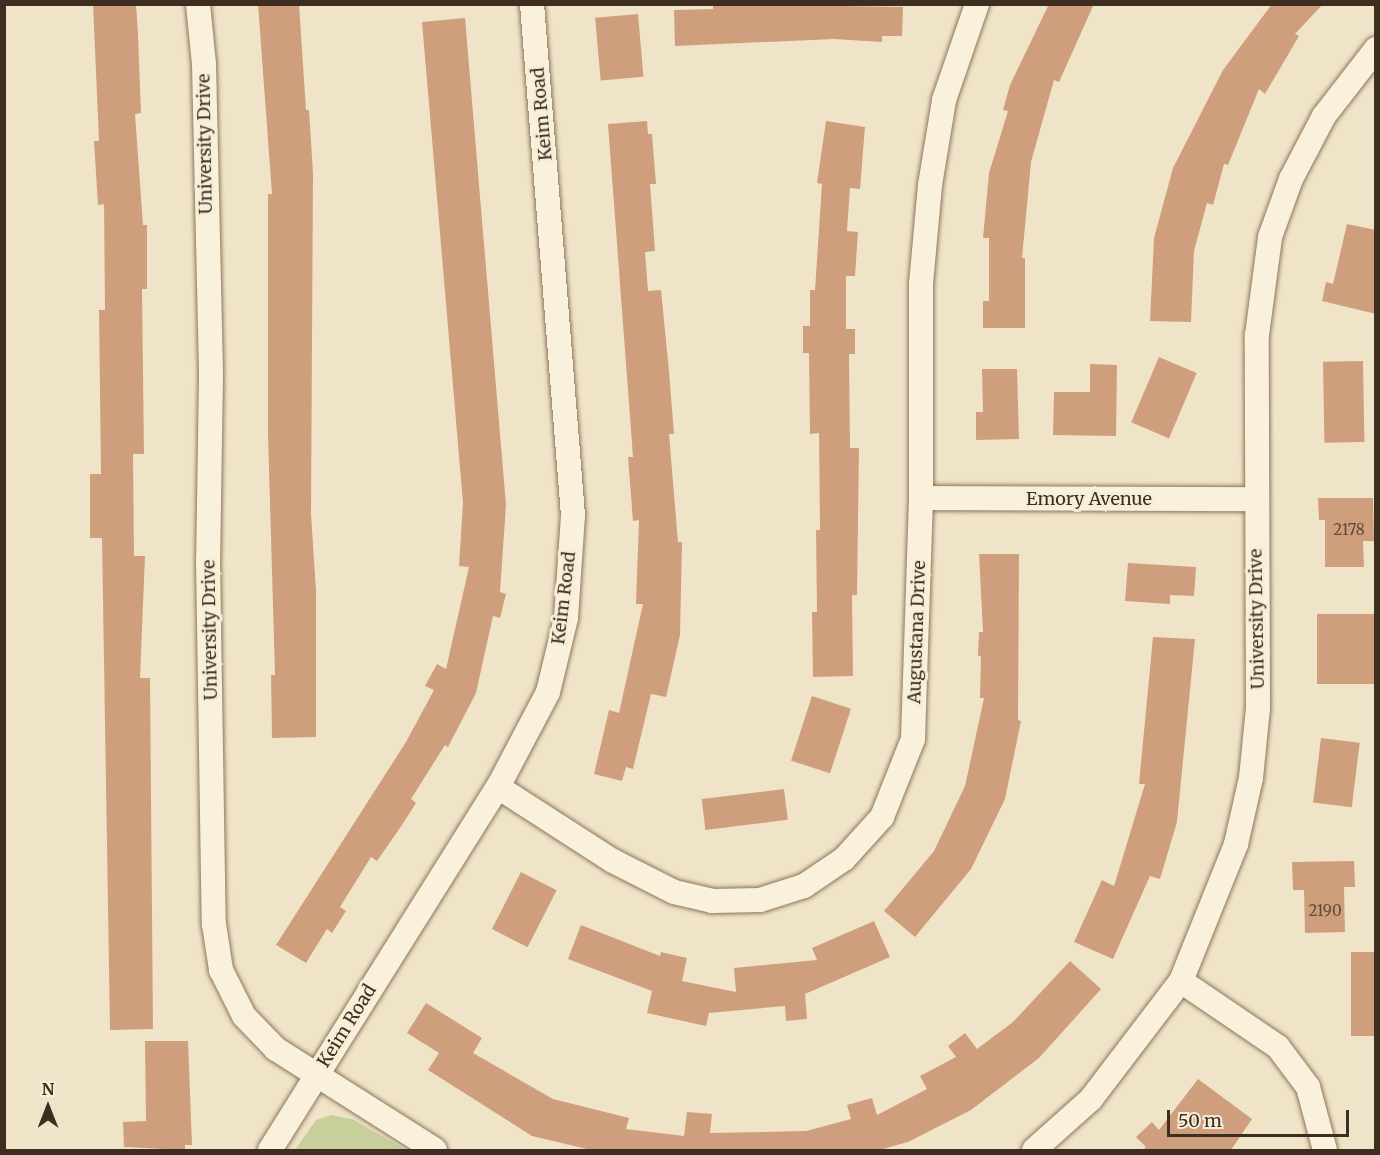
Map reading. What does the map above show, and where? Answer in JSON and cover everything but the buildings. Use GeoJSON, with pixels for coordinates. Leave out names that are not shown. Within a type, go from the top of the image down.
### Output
{"type":"FeatureCollection","features":[{"type":"Feature","properties":{"kind":"street","name":"University Drive"},"geometry":{"type":"LineString","coordinates":[[198,4],[204,64],[211,376],[208,560],[214,924],[221,970],[244,1017],[276,1049],[435,1150]]}},
{"type":"Feature","properties":{"kind":"street","name":"Keim Road"},"geometry":{"type":"LineString","coordinates":[[270,1150],[498,787],[548,692],[566,618],[573,514],[532,4]]}},
{"type":"Feature","properties":{"kind":"street","name":"Augustana Drive"},"geometry":{"type":"LineString","coordinates":[[498,787],[614,861],[693,898],[734,903],[771,897],[804,886],[844,859],[882,817],[913,739],[921,498],[921,284],[930,185],[944,100],[977,4]]}},
{"type":"Feature","properties":{"kind":"street","name":"University Drive"},"geometry":{"type":"LineString","coordinates":[[1034,1150],[1091,1100],[1181,981],[1229,868],[1251,778],[1258,708],[1257,335],[1269,237],[1291,179],[1324,116],[1376,48]]}},
{"type":"Feature","properties":{"kind":"street","name":"Emory Avenue"},"geometry":{"type":"LineString","coordinates":[[921,498],[1256,499]]}},
{"type":"Feature","properties":{"kind":"street"},"geometry":{"type":"LineString","coordinates":[[1181,981],[1278,1047],[1308,1087],[1325,1150]]}},
{"type":"Feature","properties":{"kind":"green space"},"geometry":{"type":"Polygon","coordinates":[[[332,1115],[352,1119],[406,1150],[295,1150],[316,1120],[332,1115]]]}}]}
